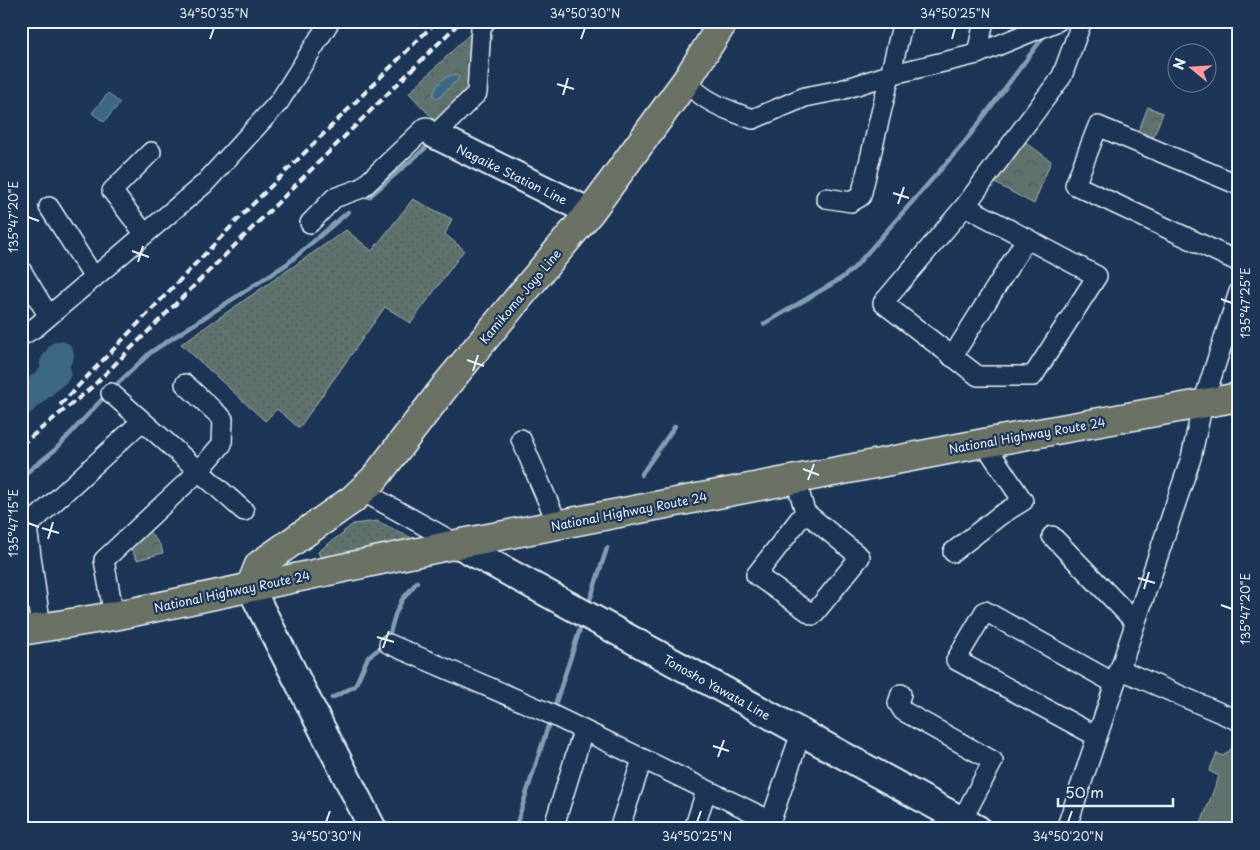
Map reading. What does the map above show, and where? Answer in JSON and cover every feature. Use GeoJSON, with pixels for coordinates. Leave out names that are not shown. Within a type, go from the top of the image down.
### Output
{"type":"FeatureCollection","features":[{"type":"Feature","properties":{"kind":"main road","name":"Kamikoma Joyo Line"},"geometry":{"type":"LineString","coordinates":[[250,587],[259,565],[362,491],[374,478],[447,384],[590,212],[686,81],[724,21]]}},
{"type":"Feature","properties":{"kind":"main road","name":"Nagaike Station Line"},"geometry":{"type":"LineString","coordinates":[[435,135],[590,212]]}},
{"type":"Feature","properties":{"kind":"main road","name":"National Highway Route 24"},"geometry":{"type":"LineString","coordinates":[[31,630],[114,616],[457,544],[984,443],[1239,397]]}},
{"type":"Feature","properties":{"kind":"main road","name":"Tonosho Yawata Line"},"geometry":{"type":"LineString","coordinates":[[457,544],[970,824]]}},
{"type":"Feature","properties":{"kind":"main road"},"geometry":{"type":"LineString","coordinates":[[250,587],[373,829]]}},
{"type":"Feature","properties":{"kind":"street"},"geometry":{"type":"LineString","coordinates":[[21,336],[204,184],[279,102],[330,21]]}},
{"type":"Feature","properties":{"kind":"street"},"geometry":{"type":"LineString","coordinates":[[310,222],[334,198],[362,188],[426,127],[435,135],[477,93],[481,27],[486,21]]}},
{"type":"Feature","properties":{"kind":"street"},"geometry":{"type":"LineString","coordinates":[[826,198],[851,202],[861,196],[903,21]]}},
{"type":"Feature","properties":{"kind":"street"},"geometry":{"type":"LineString","coordinates":[[977,54],[984,21]]}},
{"type":"Feature","properties":{"kind":"street"},"geometry":{"type":"LineString","coordinates":[[686,81],[695,93],[732,112],[753,119],[805,97],[841,90],[889,75],[977,54],[1058,21]]}},
{"type":"Feature","properties":{"kind":"street"},"geometry":{"type":"LineString","coordinates":[[966,206],[1097,276],[1033,376],[978,376],[883,303],[966,206],[1062,76],[1082,21]]}},
{"type":"Feature","properties":{"kind":"street"},"geometry":{"type":"LineString","coordinates":[[1239,186],[1098,126],[1075,186],[1239,262]]}},
{"type":"Feature","properties":{"kind":"street"},"geometry":{"type":"LineString","coordinates":[[144,233],[112,191],[151,152]]}},
{"type":"Feature","properties":{"kind":"street"},"geometry":{"type":"LineString","coordinates":[[49,207],[93,276]]}},
{"type":"Feature","properties":{"kind":"street"},"geometry":{"type":"LineString","coordinates":[[952,357],[1026,238]]}},
{"type":"Feature","properties":{"kind":"street"},"geometry":{"type":"LineString","coordinates":[[21,270],[48,315]]}},
{"type":"Feature","properties":{"kind":"street"},"geometry":{"type":"LineString","coordinates":[[1066,829],[1134,622],[1191,458],[1203,403],[1239,292]]}},
{"type":"Feature","properties":{"kind":"street"},"geometry":{"type":"LineString","coordinates":[[114,616],[104,560],[199,471],[222,444],[223,419],[185,384]]}},
{"type":"Feature","properties":{"kind":"street"},"geometry":{"type":"LineString","coordinates":[[111,393],[244,511]]}},
{"type":"Feature","properties":{"kind":"street"},"geometry":{"type":"LineString","coordinates":[[31,630],[27,526],[142,421]]}},
{"type":"Feature","properties":{"kind":"street"},"geometry":{"type":"LineString","coordinates":[[521,440],[558,525]]}},
{"type":"Feature","properties":{"kind":"street"},"geometry":{"type":"LineString","coordinates":[[953,552],[999,516],[1023,501],[984,443]]}},
{"type":"Feature","properties":{"kind":"street"},"geometry":{"type":"LineString","coordinates":[[796,480],[805,512],[860,557],[813,615],[756,575],[805,512]]}},
{"type":"Feature","properties":{"kind":"street"},"geometry":{"type":"LineString","coordinates":[[362,491],[457,544]]}},
{"type":"Feature","properties":{"kind":"street"},"geometry":{"type":"LineString","coordinates":[[1052,536],[1134,622]]}},
{"type":"Feature","properties":{"kind":"street"},"geometry":{"type":"LineString","coordinates":[[1096,736],[956,660],[984,611],[1116,676],[1239,721]]}},
{"type":"Feature","properties":{"kind":"street"},"geometry":{"type":"LineString","coordinates":[[388,644],[544,710],[770,825],[801,733]]}},
{"type":"Feature","properties":{"kind":"street"},"geometry":{"type":"LineString","coordinates":[[901,694],[898,704],[903,711],[993,761],[970,824]]}},
{"type":"Feature","properties":{"kind":"street"},"geometry":{"type":"LineString","coordinates":[[553,829],[583,731]]}},
{"type":"Feature","properties":{"kind":"street"},"geometry":{"type":"LineString","coordinates":[[619,829],[642,760]]}},
{"type":"Feature","properties":{"kind":"street"},"geometry":{"type":"LineString","coordinates":[[694,829],[706,791]]}},
{"type":"Feature","properties":{"kind":"green space"},"geometry":{"type":"Polygon","coordinates":[[[477,27],[472,91],[439,125],[409,93],[477,27]]]}},
{"type":"Feature","properties":{"kind":"green space"},"geometry":{"type":"Polygon","coordinates":[[[1148,107],[1163,113],[1153,138],[1138,132],[1148,107]]]}},
{"type":"Feature","properties":{"kind":"green space"},"geometry":{"type":"Polygon","coordinates":[[[1024,141],[1051,161],[1034,204],[993,182],[1024,141]]]}},
{"type":"Feature","properties":{"kind":"green space"},"geometry":{"type":"Polygon","coordinates":[[[413,199],[452,219],[445,234],[464,250],[411,323],[385,307],[299,428],[277,409],[265,421],[181,344],[346,230],[372,251],[413,199]]]}},
{"type":"Feature","properties":{"kind":"green space"},"geometry":{"type":"Polygon","coordinates":[[[377,521],[410,537],[411,541],[320,557],[318,552],[344,534],[343,532],[353,524],[377,521]]]}},
{"type":"Feature","properties":{"kind":"green space"},"geometry":{"type":"Polygon","coordinates":[[[147,529],[161,546],[163,553],[137,560],[129,545],[147,529]]]}},
{"type":"Feature","properties":{"kind":"green space"},"geometry":{"type":"Polygon","coordinates":[[[1234,740],[1239,742],[1239,829],[1199,829],[1219,776],[1209,771],[1217,753],[1223,756],[1231,749],[1234,740]]]}},
{"type":"Feature","properties":{"kind":"water"},"geometry":{"type":"Polygon","coordinates":[[[456,74],[459,78],[439,98],[433,96],[441,81],[456,74]]]}},
{"type":"Feature","properties":{"kind":"water"},"geometry":{"type":"Polygon","coordinates":[[[108,93],[120,103],[104,122],[92,113],[108,93]]]}},
{"type":"Feature","properties":{"kind":"water"},"geometry":{"type":"Polygon","coordinates":[[[61,368],[62,377],[30,411],[21,412],[21,403],[61,368]]]}},
{"type":"Feature","properties":{"kind":"waterway"},"geometry":{"type":"LineString","coordinates":[[764,324],[842,278],[854,268],[964,143],[1047,32]]}},
{"type":"Feature","properties":{"kind":"waterway"},"geometry":{"type":"LineString","coordinates":[[369,197],[430,144]]}},
{"type":"Feature","properties":{"kind":"waterway"},"geometry":{"type":"LineString","coordinates":[[112,389],[151,352],[287,264],[348,212]]}},
{"type":"Feature","properties":{"kind":"waterway"},"geometry":{"type":"LineString","coordinates":[[21,403],[57,372],[54,364],[60,355]]}},
{"type":"Feature","properties":{"kind":"waterway"},"geometry":{"type":"LineString","coordinates":[[21,477],[56,449],[106,395]]}},
{"type":"Feature","properties":{"kind":"waterway"},"geometry":{"type":"LineString","coordinates":[[641,475],[675,426]]}},
{"type":"Feature","properties":{"kind":"waterway"},"geometry":{"type":"LineString","coordinates":[[588,606],[607,548]]}},
{"type":"Feature","properties":{"kind":"waterway"},"geometry":{"type":"LineString","coordinates":[[332,698],[355,686],[368,657],[387,643],[395,615],[402,600],[417,582]]}},
{"type":"Feature","properties":{"kind":"waterway"},"geometry":{"type":"LineString","coordinates":[[553,711],[581,626]]}},
{"type":"Feature","properties":{"kind":"waterway"},"geometry":{"type":"LineString","coordinates":[[515,829],[550,720]]}},
{"type":"Feature","properties":{"kind":"waterway"},"geometry":{"type":"LineString","coordinates":[[884,829],[888,825]]}},
{"type":"Feature","properties":{"kind":"railway"},"geometry":{"type":"LineString","coordinates":[[60,405],[249,208],[437,21]]}},
{"type":"Feature","properties":{"kind":"railway"},"geometry":{"type":"LineString","coordinates":[[21,445],[90,389],[461,21]]}}]}
